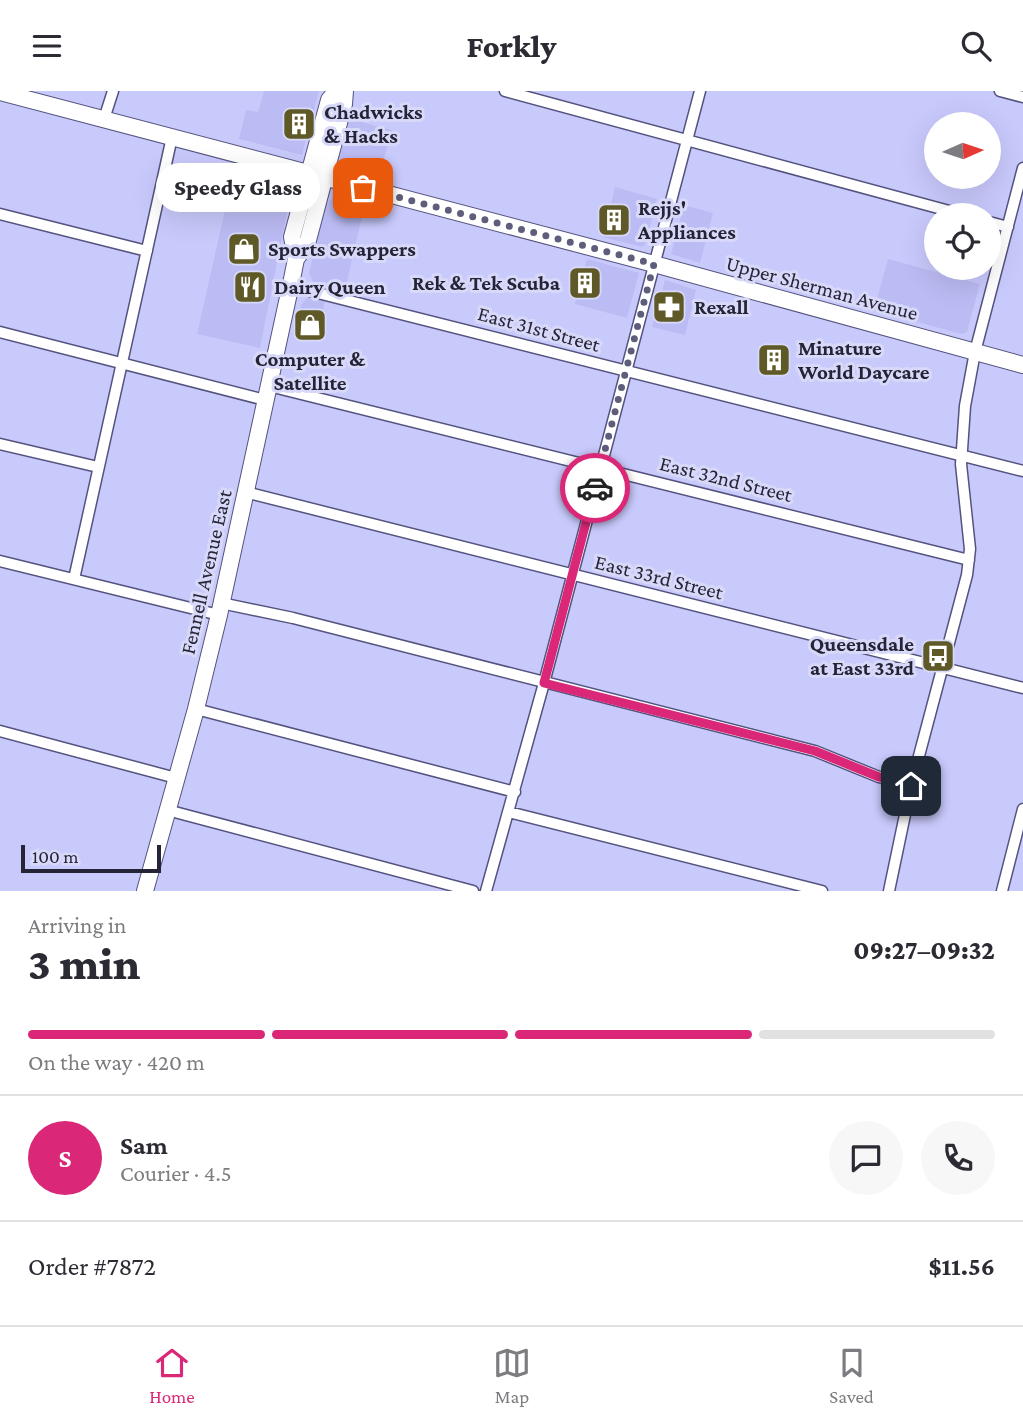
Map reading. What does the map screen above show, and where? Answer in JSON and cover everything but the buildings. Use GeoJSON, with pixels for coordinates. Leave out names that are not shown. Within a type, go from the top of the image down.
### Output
{"type":"FeatureCollection","features":[{"type":"Feature","properties":{"kind":"main road","name":"Fennell Avenue East"},"geometry":{"type":"LineString","coordinates":[[145,891],[196,709],[220,609],[296,259],[292,237],[307,174],[329,100],[336,91]]}},
{"type":"Feature","properties":{"kind":"main road","name":"Fennell Avenue East"},"geometry":{"type":"LineString","coordinates":[[296,259],[307,244],[344,104],[345,91]]}},
{"type":"Feature","properties":{"kind":"main road","name":"Upper Sherman Avenue"},"geometry":{"type":"LineString","coordinates":[[0,92],[654,264],[1023,365]]}},
{"type":"Feature","properties":{"kind":"street"},"geometry":{"type":"LineString","coordinates":[[104,119],[113,91]]}},
{"type":"Feature","properties":{"kind":"street"},"geometry":{"type":"LineString","coordinates":[[505,91],[924,204]]}},
{"type":"Feature","properties":{"kind":"street"},"geometry":{"type":"LineString","coordinates":[[486,891],[515,792],[700,91]]}},
{"type":"Feature","properties":{"kind":"street"},"geometry":{"type":"LineString","coordinates":[[1000,91],[1023,97]]}},
{"type":"Feature","properties":{"kind":"street"},"geometry":{"type":"LineString","coordinates":[[75,579],[173,137]]}},
{"type":"Feature","properties":{"kind":"street"},"geometry":{"type":"LineString","coordinates":[[889,891],[911,786],[970,559],[961,478],[965,406],[975,352],[1023,169]]}},
{"type":"Feature","properties":{"kind":"street"},"geometry":{"type":"LineString","coordinates":[[0,214],[147,251]]}},
{"type":"Feature","properties":{"kind":"street"},"geometry":{"type":"LineString","coordinates":[[1001,225],[1007,227]]}},
{"type":"Feature","properties":{"kind":"street","name":"East 31st Street"},"geometry":{"type":"LineString","coordinates":[[290,286],[1023,471]]}},
{"type":"Feature","properties":{"kind":"street","name":"East 32nd Street"},"geometry":{"type":"LineString","coordinates":[[0,332],[122,363],[600,467],[970,559]]}},
{"type":"Feature","properties":{"kind":"street"},"geometry":{"type":"LineString","coordinates":[[0,443],[98,467]]}},
{"type":"Feature","properties":{"kind":"street","name":"East 33rd Street"},"geometry":{"type":"LineString","coordinates":[[245,492],[1023,688]]}},
{"type":"Feature","properties":{"kind":"street"},"geometry":{"type":"LineString","coordinates":[[0,561],[220,609],[293,618],[815,751],[879,777],[911,786]]}},
{"type":"Feature","properties":{"kind":"street"},"geometry":{"type":"LineString","coordinates":[[196,709],[515,792]]}},
{"type":"Feature","properties":{"kind":"street"},"geometry":{"type":"LineString","coordinates":[[0,731],[176,778]]}},
{"type":"Feature","properties":{"kind":"street"},"geometry":{"type":"LineString","coordinates":[[1002,891],[1023,809]]}},
{"type":"Feature","properties":{"kind":"street"},"geometry":{"type":"LineString","coordinates":[[167,810],[473,891]]}},
{"type":"Feature","properties":{"kind":"street"},"geometry":{"type":"LineString","coordinates":[[509,812],[822,891]]}},
{"type":"Feature","properties":{"kind":"shaded area"},"geometry":{"type":"Polygon","coordinates":[[[264,91],[319,91],[302,155],[239,139],[246,110],[258,112],[264,91]]]}},
{"type":"Feature","properties":{"kind":"shaded area"},"geometry":{"type":"Polygon","coordinates":[[[350,119],[392,130],[379,176],[346,168],[338,157],[350,119]]]}},
{"type":"Feature","properties":{"kind":"shaded area"},"geometry":{"type":"Polygon","coordinates":[[[234,170],[281,182],[289,189],[290,198],[260,348],[197,334],[234,170]]]}},
{"type":"Feature","properties":{"kind":"shaded area"},"geometry":{"type":"Polygon","coordinates":[[[615,187],[657,199],[645,245],[642,247],[603,237],[615,187]]]}},
{"type":"Feature","properties":{"kind":"shaded area"},"geometry":{"type":"Polygon","coordinates":[[[334,196],[365,203],[345,291],[313,282],[309,273],[325,205],[334,196]]]}},
{"type":"Feature","properties":{"kind":"shaded area"},"geometry":{"type":"Polygon","coordinates":[[[684,205],[713,213],[700,263],[671,254],[684,205]]]}},
{"type":"Feature","properties":{"kind":"shaded area"},"geometry":{"type":"Polygon","coordinates":[[[587,259],[639,273],[627,318],[575,304],[587,259]]]}},
{"type":"Feature","properties":{"kind":"shaded area"},"geometry":{"type":"Polygon","coordinates":[[[888,259],[924,269],[924,280],[965,280],[980,284],[967,332],[961,334],[874,310],[888,259]]]}},
{"type":"Feature","properties":{"kind":"shaded area"},"geometry":{"type":"Polygon","coordinates":[[[665,280],[696,290],[685,335],[652,327],[665,280]]]}},
{"type":"Feature","properties":{"kind":"shaded area"},"geometry":{"type":"Polygon","coordinates":[[[307,298],[325,301],[315,339],[294,335],[301,305],[307,298]]]}},
{"type":"Feature","properties":{"kind":"way so far"},"geometry":{"type":"LineString","coordinates":[[363,188],[654,264],[595,488]]}},
{"type":"Feature","properties":{"kind":"place","name":"Chadwicks & Hacks"},"geometry":{"type":"Point","coordinates":[299,124]}},
{"type":"Feature","properties":{"kind":"place","name":"Speedy Glass"},"geometry":{"type":"Point","coordinates":[363,188]}},
{"type":"Feature","properties":{"kind":"place","name":"Rejjs' Appliances"},"geometry":{"type":"Point","coordinates":[614,220]}},
{"type":"Feature","properties":{"kind":"place","name":"Sports Swappers"},"geometry":{"type":"Point","coordinates":[244,249]}},
{"type":"Feature","properties":{"kind":"place","name":"Rek & Tek Scuba"},"geometry":{"type":"Point","coordinates":[585,283]}},
{"type":"Feature","properties":{"kind":"place","name":"Dairy Queen"},"geometry":{"type":"Point","coordinates":[250,287]}},
{"type":"Feature","properties":{"kind":"place","name":"Rexall"},"geometry":{"type":"Point","coordinates":[669,307]}},
{"type":"Feature","properties":{"kind":"place","name":"Computer & Satellite"},"geometry":{"type":"Point","coordinates":[310,325]}},
{"type":"Feature","properties":{"kind":"place","name":"Minature World Daycare"},"geometry":{"type":"Point","coordinates":[774,360]}},
{"type":"Feature","properties":{"kind":"place","name":"Queensdale at East 33rd"},"geometry":{"type":"Point","coordinates":[938,656]}},
{"type":"Feature","properties":{"kind":"route"},"geometry":{"type":"LineString","coordinates":[[595,488],[544,683],[815,751],[879,777],[911,786]]}}]}
